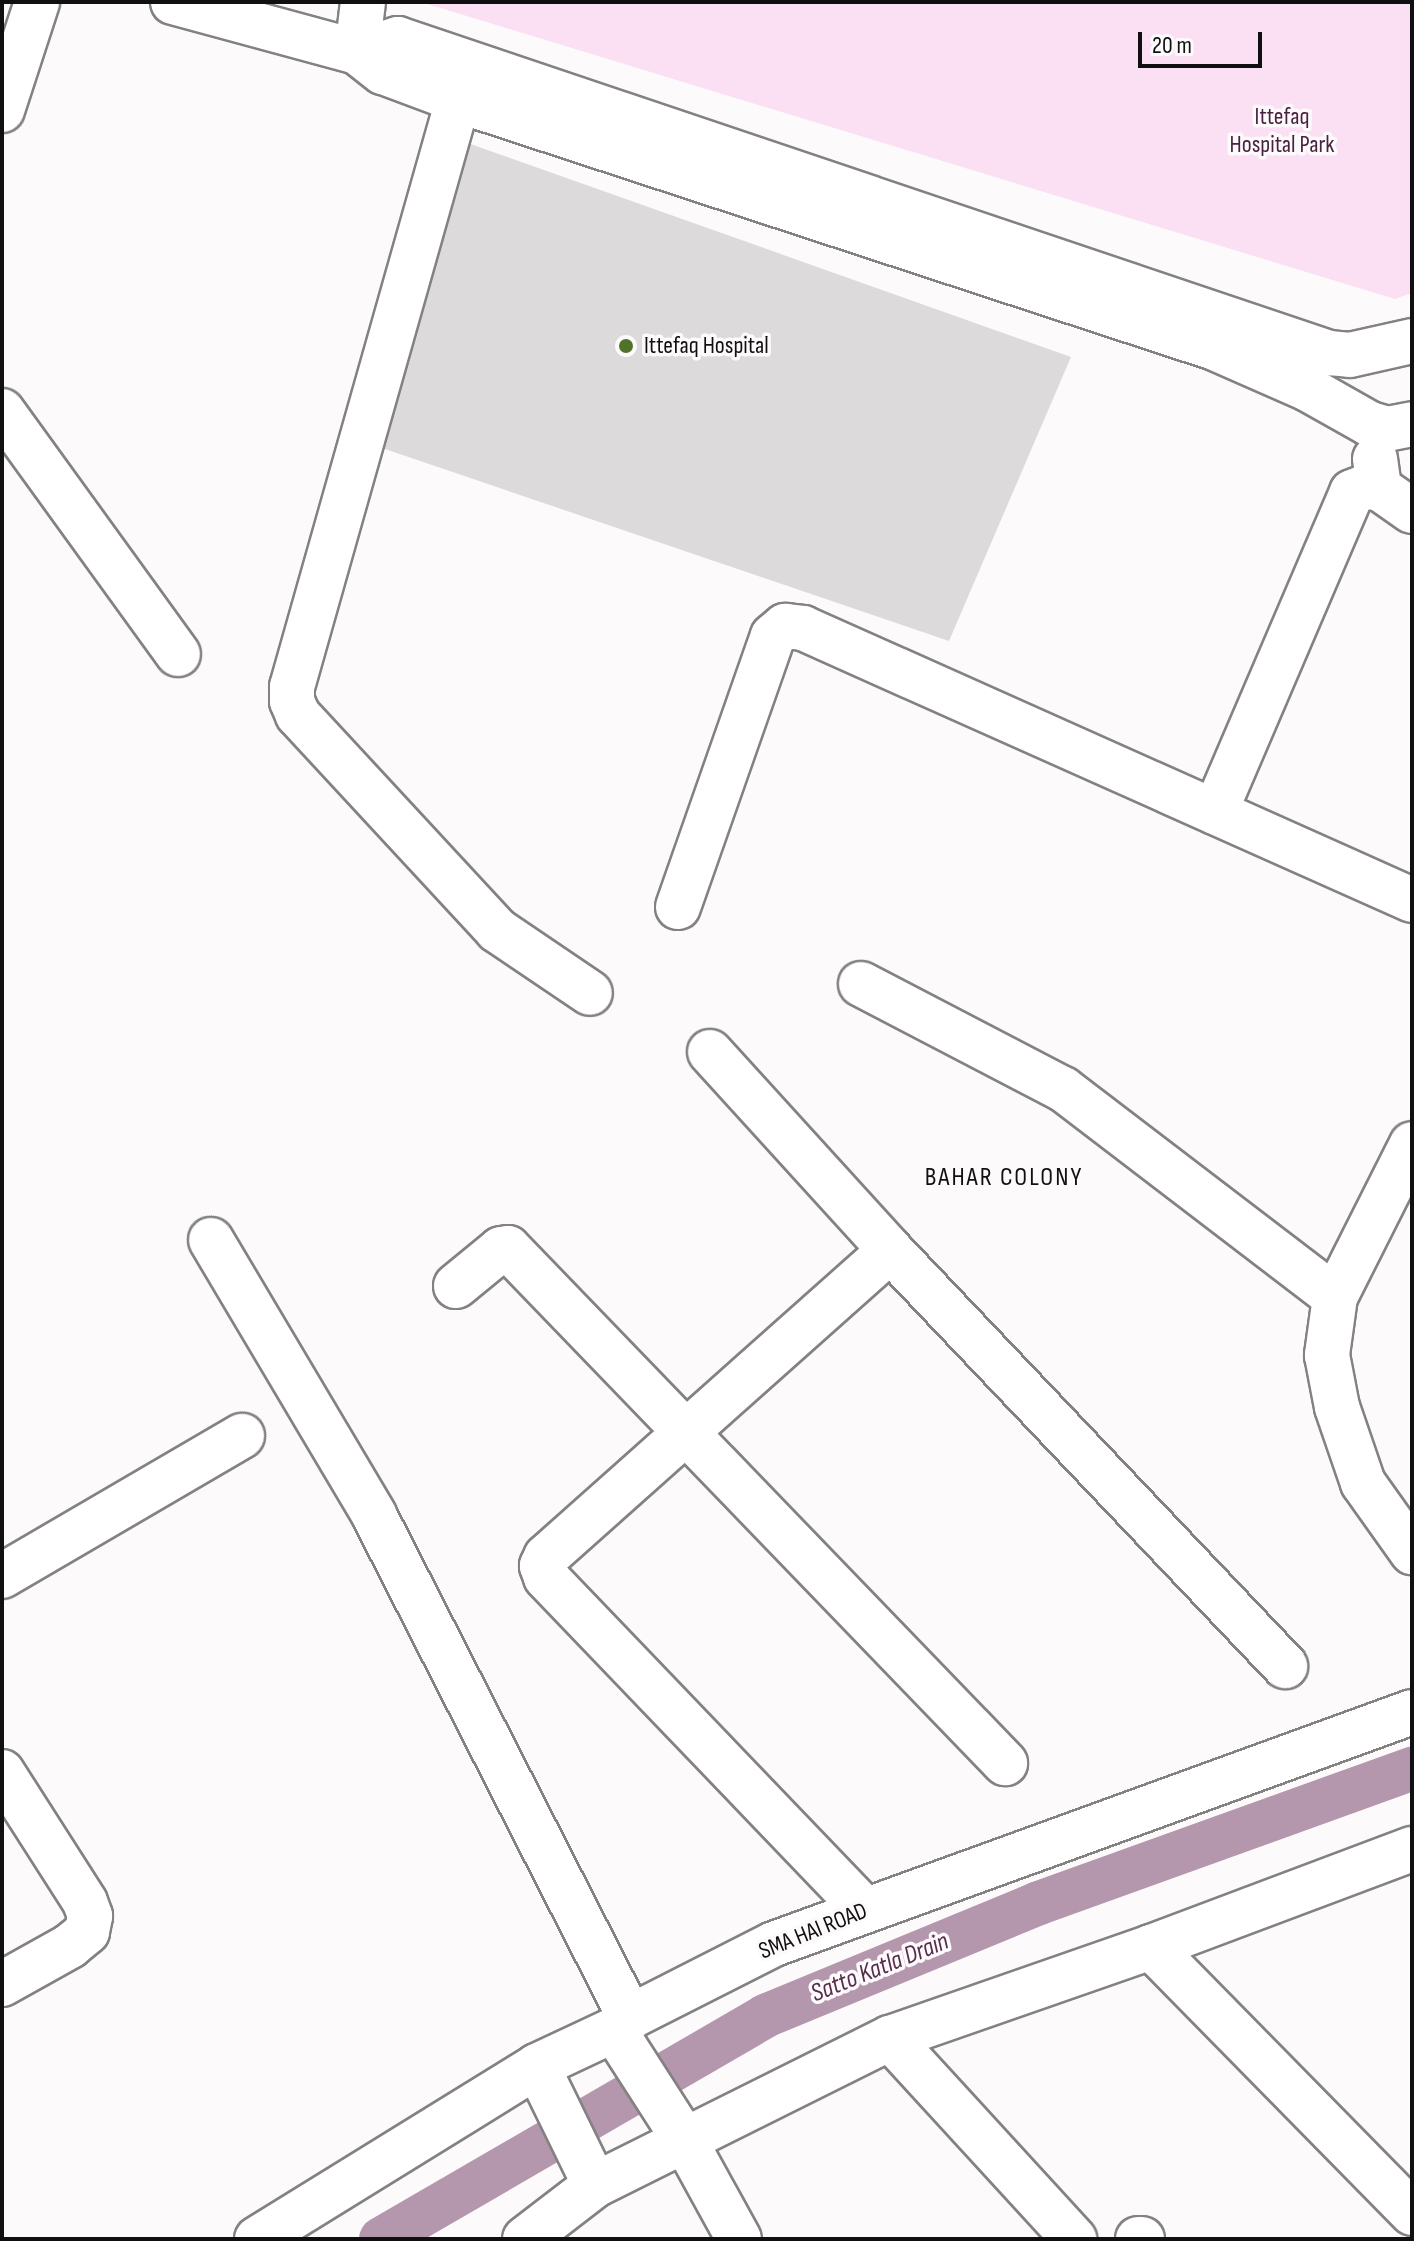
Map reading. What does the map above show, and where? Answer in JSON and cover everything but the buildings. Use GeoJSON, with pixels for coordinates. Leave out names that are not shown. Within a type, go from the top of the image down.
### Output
{"type":"FeatureCollection","features":[{"type":"Feature","properties":{"kind":"street"},"geometry":{"type":"LineString","coordinates":[[4,96],[37,2]]}},
{"type":"Feature","properties":{"kind":"street"},"geometry":{"type":"LineString","coordinates":[[173,2],[357,52],[383,72],[458,100],[1215,348],[1391,424]]}},
{"type":"Feature","properties":{"kind":"street"},"geometry":{"type":"LineString","coordinates":[[357,52],[363,2]]}},
{"type":"Feature","properties":{"kind":"street"},"geometry":{"type":"LineString","coordinates":[[357,52],[398,39],[1329,353],[1350,355],[1412,341]]}},
{"type":"Feature","properties":{"kind":"street"},"geometry":{"type":"LineString","coordinates":[[458,100],[292,687],[292,701],[298,715],[497,930],[590,993]]}},
{"type":"Feature","properties":{"kind":"street"},"geometry":{"type":"LineString","coordinates":[[1215,812],[1352,492],[1365,487],[1395,499],[1391,424],[1350,355]]}},
{"type":"Feature","properties":{"kind":"street"},"geometry":{"type":"LineString","coordinates":[[2,411],[178,654]]}},
{"type":"Feature","properties":{"kind":"street"},"geometry":{"type":"LineString","coordinates":[[678,907],[773,636],[785,626],[803,628],[1412,900]]}},
{"type":"Feature","properties":{"kind":"street"},"geometry":{"type":"LineString","coordinates":[[861,984],[1063,1089],[1335,1297]]}},
{"type":"Feature","properties":{"kind":"street"},"geometry":{"type":"LineString","coordinates":[[710,1052],[890,1250],[1285,1666]]}},
{"type":"Feature","properties":{"kind":"street"},"geometry":{"type":"LineString","coordinates":[[1412,1144],[1335,1297],[1327,1355],[1337,1407],[1363,1483],[1412,1552]]}},
{"type":"Feature","properties":{"kind":"street"},"geometry":{"type":"LineString","coordinates":[[211,1240],[374,1515],[623,2031],[739,2239]]}},
{"type":"Feature","properties":{"kind":"street"},"geometry":{"type":"LineString","coordinates":[[456,1286],[501,1249],[508,1248],[1005,1763]]}},
{"type":"Feature","properties":{"kind":"street"},"geometry":{"type":"LineString","coordinates":[[865,1910],[546,1577],[542,1566],[546,1557],[890,1250]]}},
{"type":"Feature","properties":{"kind":"street"},"geometry":{"type":"LineString","coordinates":[[2,1576],[242,1436]]}},
{"type":"Feature","properties":{"kind":"street","name":"SMA HAI ROAD"},"geometry":{"type":"LineString","coordinates":[[257,2239],[543,2079],[774,1944],[1412,1712]]}},
{"type":"Feature","properties":{"kind":"street"},"geometry":{"type":"LineString","coordinates":[[2,1772],[85,1902],[90,1916],[87,1932],[70,1946],[2,1984]]}},
{"type":"Feature","properties":{"kind":"street"},"geometry":{"type":"LineString","coordinates":[[534,2237],[586,2167],[674,2125],[890,2038],[1151,1947],[1412,1849]]}},
{"type":"Feature","properties":{"kind":"street"},"geometry":{"type":"LineString","coordinates":[[1151,1947],[1412,2213]]}},
{"type":"Feature","properties":{"kind":"street"},"geometry":{"type":"LineString","coordinates":[[890,2038],[1074,2239]]}},
{"type":"Feature","properties":{"kind":"street"},"geometry":{"type":"LineString","coordinates":[[543,2079],[586,2167]]}},
{"type":"Feature","properties":{"kind":"green space","name":"Ittefaq Hospital Park"},"geometry":{"type":"Polygon","coordinates":[[[1412,2],[1412,293],[1395,299],[424,3],[1412,2]]]}},
{"type":"Feature","properties":{"kind":"waterway","name":"Satto Katla Drain"},"geometry":{"type":"LineString","coordinates":[[381,2239],[765,2016],[1039,1903],[1412,1769]]}},
{"type":"Feature","properties":{"kind":"place","name":"Ittefaq Hospital"},"geometry":{"type":"Point","coordinates":[626,346]}},
{"type":"Feature","properties":{"kind":"district","name":"BAHAR COLONY"},"geometry":{"type":"Point","coordinates":[1004,1178]}}]}
